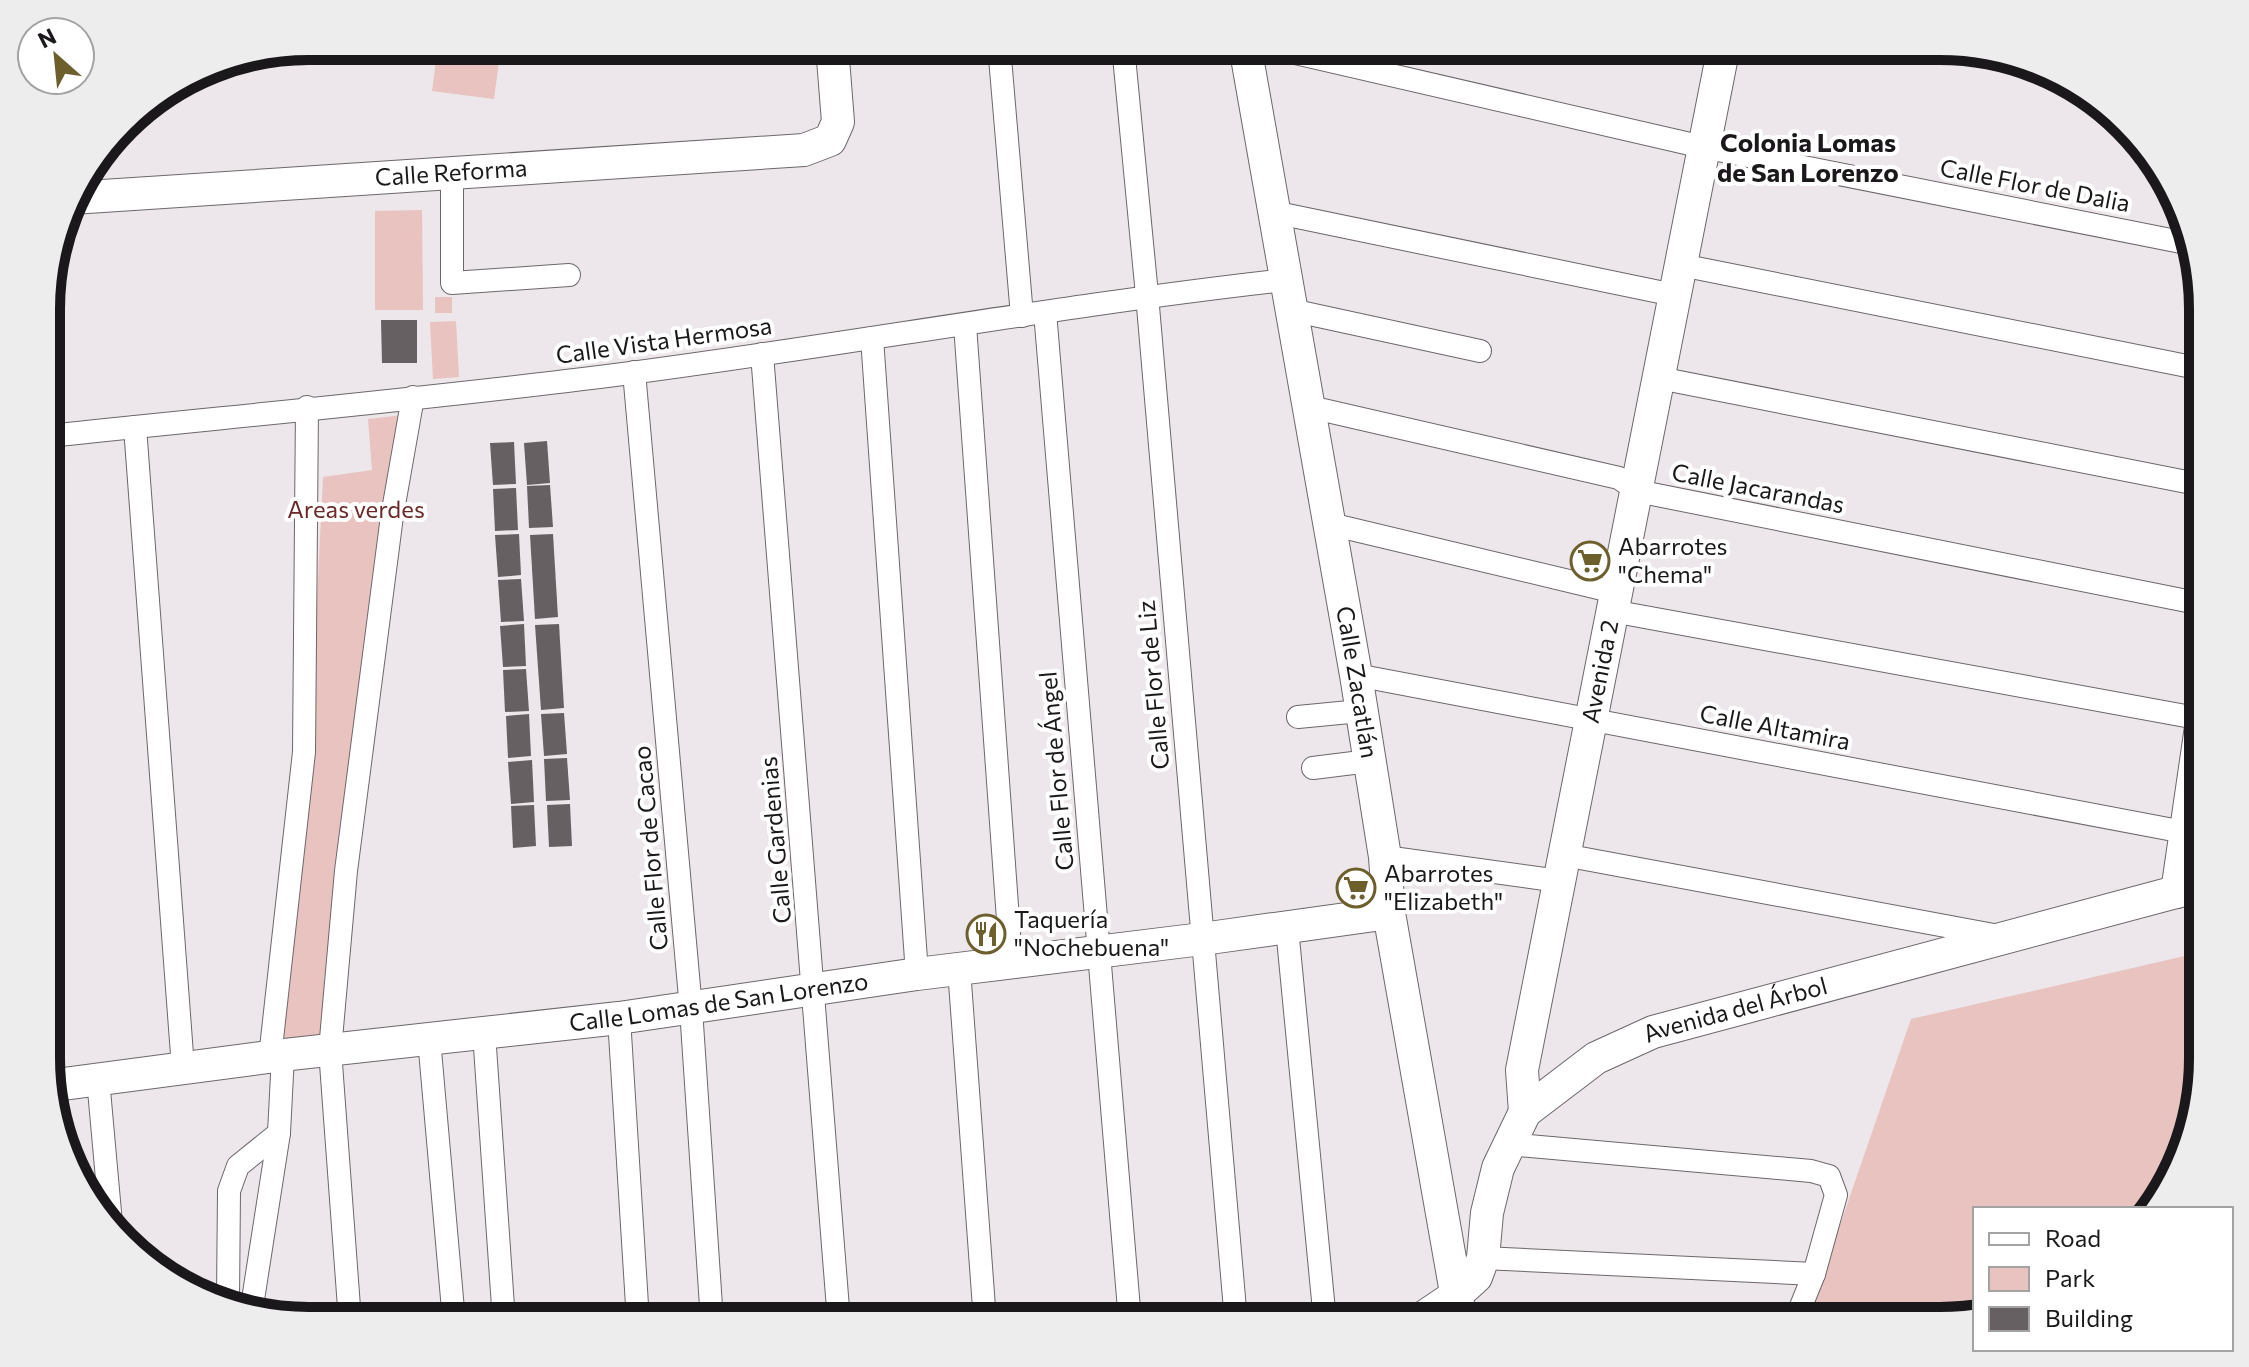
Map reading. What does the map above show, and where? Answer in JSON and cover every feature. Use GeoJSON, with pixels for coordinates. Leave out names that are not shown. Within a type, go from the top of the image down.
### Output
{"type":"FeatureCollection","features":[{"type":"Feature","properties":{"kind":"street","name":"Calle Flor de Liz"},"geometry":{"type":"LineString","coordinates":[[1124,60],[1235,1306]]}},
{"type":"Feature","properties":{"kind":"street","name":"Calle Zacatlán"},"geometry":{"type":"LineString","coordinates":[[1247,60],[1356,675],[1385,857],[1389,913],[1458,1306]]}},
{"type":"Feature","properties":{"kind":"street","name":"Calle Flor de Dalia"},"geometry":{"type":"LineString","coordinates":[[1327,60],[1703,147],[2179,242]]}},
{"type":"Feature","properties":{"kind":"street","name":"Avenida 2"},"geometry":{"type":"LineString","coordinates":[[1525,1112],[1522,1070],[1721,60]]}},
{"type":"Feature","properties":{"kind":"street","name":"Calle Reforma"},"geometry":{"type":"LineString","coordinates":[[87,197],[804,150],[830,140],[838,122],[833,61]]}},
{"type":"Feature","properties":{"kind":"street"},"geometry":{"type":"LineString","coordinates":[[1000,61],[1022,316]]}},
{"type":"Feature","properties":{"kind":"street"},"geometry":{"type":"LineString","coordinates":[[452,172],[452,283],[569,275]]}},
{"type":"Feature","properties":{"kind":"street"},"geometry":{"type":"LineString","coordinates":[[1273,212],[2188,367]]}},
{"type":"Feature","properties":{"kind":"street","name":"Calle Vista Hermosa"},"geometry":{"type":"LineString","coordinates":[[60,435],[634,372],[965,325],[1147,295],[1288,295],[1480,351]]}},
{"type":"Feature","properties":{"kind":"street","name":"Calle Flor de Ángel"},"geometry":{"type":"LineString","coordinates":[[1045,312],[1129,1307]]}},
{"type":"Feature","properties":{"kind":"street"},"geometry":{"type":"LineString","coordinates":[[965,325],[1011,961]]}},
{"type":"Feature","properties":{"kind":"street"},"geometry":{"type":"LineString","coordinates":[[872,338],[917,974]]}},
{"type":"Feature","properties":{"kind":"street","name":"Calle Gardenias"},"geometry":{"type":"LineString","coordinates":[[762,354],[838,1307]]}},
{"type":"Feature","properties":{"kind":"street","name":"Calle Flor de Cacao"},"geometry":{"type":"LineString","coordinates":[[634,372],[691,1009],[711,1307]]}},
{"type":"Feature","properties":{"kind":"street"},"geometry":{"type":"LineString","coordinates":[[1659,378],[2188,482]]}},
{"type":"Feature","properties":{"kind":"street"},"geometry":{"type":"LineString","coordinates":[[349,1307],[330,1050],[346,871],[392,516],[413,397]]}},
{"type":"Feature","properties":{"kind":"street"},"geometry":{"type":"LineString","coordinates":[[253,1300],[279,1133],[276,1056],[304,752],[307,407]]}},
{"type":"Feature","properties":{"kind":"street","name":"Calle Jacarandas"},"geometry":{"type":"LineString","coordinates":[[1310,407],[1619,478],[1637,491],[2188,601]]}},
{"type":"Feature","properties":{"kind":"street"},"geometry":{"type":"LineString","coordinates":[[135,427],[183,1068]]}},
{"type":"Feature","properties":{"kind":"street"},"geometry":{"type":"LineString","coordinates":[[1330,524],[1613,602],[2188,717]]}},
{"type":"Feature","properties":{"kind":"street","name":"Calle Altamira"},"geometry":{"type":"LineString","coordinates":[[1356,675],[2184,832]]}},
{"type":"Feature","properties":{"kind":"street"},"geometry":{"type":"LineString","coordinates":[[1298,717],[1360,711]]}},
{"type":"Feature","properties":{"kind":"street"},"geometry":{"type":"LineString","coordinates":[[1313,768],[1369,761]]}},
{"type":"Feature","properties":{"kind":"street"},"geometry":{"type":"LineString","coordinates":[[2188,815],[2184,832],[2188,870]]}},
{"type":"Feature","properties":{"kind":"street"},"geometry":{"type":"LineString","coordinates":[[1385,857],[1562,868],[2004,937]]}},
{"type":"Feature","properties":{"kind":"street","name":"Avenida del Árbol"},"geometry":{"type":"LineString","coordinates":[[1459,1306],[1483,1258],[1487,1213],[1498,1168],[1525,1112],[1596,1058],[1653,1032],[2188,890]]}},
{"type":"Feature","properties":{"kind":"street","name":"Calle Lomas de San Lorenzo"},"geometry":{"type":"LineString","coordinates":[[62,1084],[276,1056],[691,1009],[1011,961],[1098,953],[1389,913]]}},
{"type":"Feature","properties":{"kind":"street"},"geometry":{"type":"LineString","coordinates":[[1287,928],[1324,1306]]}},
{"type":"Feature","properties":{"kind":"street"},"geometry":{"type":"LineString","coordinates":[[959,969],[984,1307]]}},
{"type":"Feature","properties":{"kind":"street"},"geometry":{"type":"LineString","coordinates":[[619,1018],[637,1307]]}},
{"type":"Feature","properties":{"kind":"street"},"geometry":{"type":"LineString","coordinates":[[484,1033],[503,1307]]}},
{"type":"Feature","properties":{"kind":"street"},"geometry":{"type":"LineString","coordinates":[[429,1039],[453,1307]]}},
{"type":"Feature","properties":{"kind":"street"},"geometry":{"type":"LineString","coordinates":[[98,1079],[109,1206]]}},
{"type":"Feature","properties":{"kind":"street"},"geometry":{"type":"LineString","coordinates":[[228,1293],[229,1191],[238,1166],[279,1133]]}},
{"type":"Feature","properties":{"kind":"street"},"geometry":{"type":"LineString","coordinates":[[1508,1144],[1811,1171],[1829,1176],[1836,1195],[1814,1274],[1801,1306]]}},
{"type":"Feature","properties":{"kind":"street"},"geometry":{"type":"LineString","coordinates":[[1483,1258],[1814,1274]]}},
{"type":"Feature","properties":{"kind":"green space"},"geometry":{"type":"Polygon","coordinates":[[[436,61],[499,61],[494,99],[432,91],[436,61]]]}},
{"type":"Feature","properties":{"kind":"green space"},"geometry":{"type":"Polygon","coordinates":[[[422,210],[423,310],[375,310],[375,211],[422,210]]]}},
{"type":"Feature","properties":{"kind":"green space"},"geometry":{"type":"Polygon","coordinates":[[[435,297],[452,297],[452,313],[435,313],[435,297]]]}},
{"type":"Feature","properties":{"kind":"green space"},"geometry":{"type":"Polygon","coordinates":[[[456,321],[459,377],[433,379],[430,322],[456,321]]]}},
{"type":"Feature","properties":{"kind":"green space","name":"Areas verdes"},"geometry":{"type":"Polygon","coordinates":[[[403,415],[324,981],[332,1047],[280,1053],[311,724],[323,477],[372,470],[368,419],[403,415]]]}},
{"type":"Feature","properties":{"kind":"green space"},"geometry":{"type":"Polygon","coordinates":[[[2188,955],[2188,1074],[2181,1122],[2156,1182],[2139,1207],[1973,1207],[1973,1304],[1812,1306],[1911,1019],[2188,955]]]}},
{"type":"Feature","properties":{"kind":"building"},"geometry":{"type":"Polygon","coordinates":[[[381,320],[417,320],[417,363],[382,363],[381,320]]]}},
{"type":"Feature","properties":{"kind":"building"},"geometry":{"type":"Polygon","coordinates":[[[547,441],[550,483],[527,485],[524,443],[547,441]]]}},
{"type":"Feature","properties":{"kind":"building"},"geometry":{"type":"Polygon","coordinates":[[[514,442],[516,484],[493,485],[490,443],[514,442]]]}},
{"type":"Feature","properties":{"kind":"building"},"geometry":{"type":"Polygon","coordinates":[[[550,485],[553,527],[529,528],[527,486],[550,485]]]}},
{"type":"Feature","properties":{"kind":"building"},"geometry":{"type":"Polygon","coordinates":[[[516,488],[518,530],[495,531],[493,489],[516,488]]]}},
{"type":"Feature","properties":{"kind":"building"},"geometry":{"type":"Polygon","coordinates":[[[519,534],[521,575],[498,577],[495,535],[519,534]]]}},
{"type":"Feature","properties":{"kind":"building"},"geometry":{"type":"Polygon","coordinates":[[[553,534],[558,617],[535,619],[530,535],[553,534]]]}},
{"type":"Feature","properties":{"kind":"building"},"geometry":{"type":"Polygon","coordinates":[[[521,579],[524,621],[501,622],[498,580],[521,579]]]}},
{"type":"Feature","properties":{"kind":"building"},"geometry":{"type":"Polygon","coordinates":[[[524,624],[526,666],[503,667],[500,626],[524,624]]]}},
{"type":"Feature","properties":{"kind":"building"},"geometry":{"type":"Polygon","coordinates":[[[559,624],[564,708],[541,710],[535,625],[559,624]]]}},
{"type":"Feature","properties":{"kind":"building"},"geometry":{"type":"Polygon","coordinates":[[[526,669],[529,711],[505,712],[503,670],[526,669]]]}},
{"type":"Feature","properties":{"kind":"building"},"geometry":{"type":"Polygon","coordinates":[[[564,713],[567,754],[544,756],[541,714],[564,713]]]}},
{"type":"Feature","properties":{"kind":"building"},"geometry":{"type":"Polygon","coordinates":[[[529,714],[531,756],[508,758],[506,716],[529,714]]]}},
{"type":"Feature","properties":{"kind":"building"},"geometry":{"type":"Polygon","coordinates":[[[567,758],[570,800],[546,801],[544,759],[567,758]]]}},
{"type":"Feature","properties":{"kind":"building"},"geometry":{"type":"Polygon","coordinates":[[[532,760],[534,802],[511,804],[508,762],[532,760]]]}},
{"type":"Feature","properties":{"kind":"building"},"geometry":{"type":"Polygon","coordinates":[[[570,804],[572,846],[549,847],[547,805],[570,804]]]}},
{"type":"Feature","properties":{"kind":"building"},"geometry":{"type":"Polygon","coordinates":[[[534,805],[536,846],[513,848],[511,806],[534,805]]]}},
{"type":"Feature","properties":{"kind":"place","name":"Abarrotes \"Chema\""},"geometry":{"type":"Point","coordinates":[1590,561]}},
{"type":"Feature","properties":{"kind":"place","name":"Abarrotes \"Elizabeth\""},"geometry":{"type":"Point","coordinates":[1356,888]}},
{"type":"Feature","properties":{"kind":"place","name":"Taquería \"Nochebuena\""},"geometry":{"type":"Point","coordinates":[986,934]}},
{"type":"Feature","properties":{"kind":"district","name":"Colonia Lomas de San Lorenzo"},"geometry":{"type":"Point","coordinates":[1808,158]}}]}
